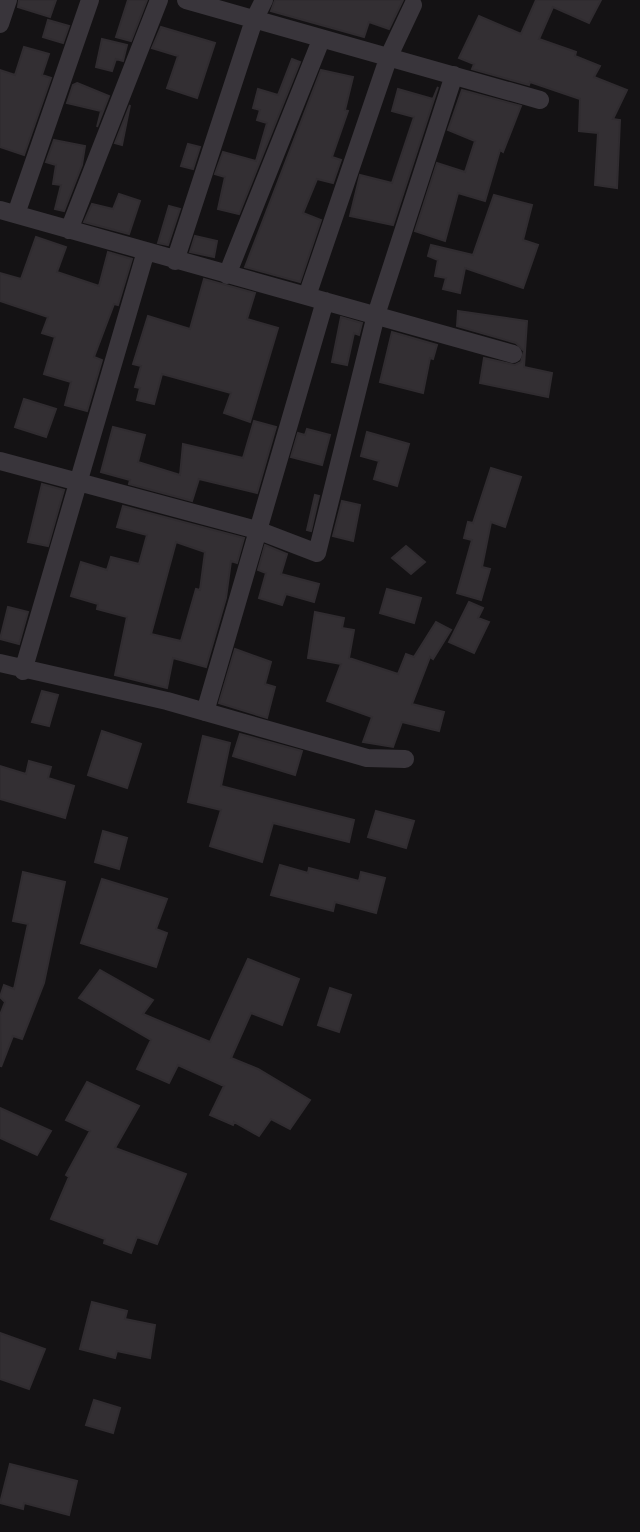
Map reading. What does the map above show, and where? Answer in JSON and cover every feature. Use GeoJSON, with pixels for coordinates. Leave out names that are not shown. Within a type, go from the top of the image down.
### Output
{"type":"FeatureCollection","features":[{"type":"Feature","properties":{"kind":"street"},"geometry":{"type":"LineString","coordinates":[[0,24],[8,0]]}},
{"type":"Feature","properties":{"kind":"street"},"geometry":{"type":"LineString","coordinates":[[90,0],[8,212],[174,261],[376,314],[513,354]]}},
{"type":"Feature","properties":{"kind":"street"},"geometry":{"type":"LineString","coordinates":[[69,230],[159,0]]}},
{"type":"Feature","properties":{"kind":"street"},"geometry":{"type":"LineString","coordinates":[[186,0],[540,100]]}},
{"type":"Feature","properties":{"kind":"street"},"geometry":{"type":"LineString","coordinates":[[174,261],[254,20],[264,0]]}},
{"type":"Feature","properties":{"kind":"street"},"geometry":{"type":"LineString","coordinates":[[307,296],[389,56],[412,5]]}},
{"type":"Feature","properties":{"kind":"street"},"geometry":{"type":"LineString","coordinates":[[227,275],[320,40]]}},
{"type":"Feature","properties":{"kind":"street"},"geometry":{"type":"LineString","coordinates":[[0,461],[257,530],[317,553],[376,314],[454,75]]}},
{"type":"Feature","properties":{"kind":"street"},"geometry":{"type":"LineString","coordinates":[[23,671],[146,251]]}},
{"type":"Feature","properties":{"kind":"street"},"geometry":{"type":"LineString","coordinates":[[205,712],[325,301]]}},
{"type":"Feature","properties":{"kind":"street"},"geometry":{"type":"LineString","coordinates":[[0,663],[23,671],[205,712],[367,758],[405,759]]}},
{"type":"Feature","properties":{"kind":"building"},"geometry":{"type":"Polygon","coordinates":[[[19,0],[56,0],[50,17],[18,7],[19,0]]]}},
{"type":"Feature","properties":{"kind":"building"},"geometry":{"type":"Polygon","coordinates":[[[128,0],[147,0],[131,41],[116,37],[128,0]]]}},
{"type":"Feature","properties":{"kind":"building"},"geometry":{"type":"Polygon","coordinates":[[[275,0],[403,0],[389,29],[369,22],[364,37],[271,11],[275,0]]]}},
{"type":"Feature","properties":{"kind":"building"},"geometry":{"type":"Polygon","coordinates":[[[536,0],[601,0],[589,23],[553,7],[539,39],[576,52],[575,56],[600,66],[594,77],[627,90],[613,119],[620,120],[617,188],[595,185],[598,133],[579,131],[580,99],[530,82],[529,85],[472,69],[474,64],[459,58],[479,16],[521,34],[536,0]]]}},
{"type":"Feature","properties":{"kind":"building"},"geometry":{"type":"Polygon","coordinates":[[[48,20],[69,26],[63,43],[43,37],[48,20]]]}},
{"type":"Feature","properties":{"kind":"building"},"geometry":{"type":"Polygon","coordinates":[[[161,27],[215,43],[197,98],[167,88],[178,56],[152,48],[161,27]]]}},
{"type":"Feature","properties":{"kind":"building"},"geometry":{"type":"Polygon","coordinates":[[[102,39],[127,45],[123,61],[116,59],[112,71],[96,67],[102,39]]]}},
{"type":"Feature","properties":{"kind":"building"},"geometry":{"type":"Polygon","coordinates":[[[24,47],[49,54],[42,75],[51,78],[24,155],[0,147],[0,70],[15,75],[24,47]]]}},
{"type":"Feature","properties":{"kind":"building"},"geometry":{"type":"Polygon","coordinates":[[[292,59],[300,62],[239,214],[218,209],[225,177],[215,174],[223,152],[256,161],[267,123],[257,120],[260,110],[253,108],[258,89],[278,95],[292,59]]]}},
{"type":"Feature","properties":{"kind":"building"},"geometry":{"type":"Polygon","coordinates":[[[321,70],[353,77],[345,110],[348,111],[332,157],[341,160],[333,183],[317,179],[303,213],[321,220],[300,282],[245,267],[321,70]]]}},
{"type":"Feature","properties":{"kind":"building"},"geometry":{"type":"Polygon","coordinates":[[[77,83],[109,96],[97,127],[101,111],[67,103],[73,85],[77,83]]]}},
{"type":"Feature","properties":{"kind":"building"},"geometry":{"type":"Polygon","coordinates":[[[438,87],[393,225],[350,216],[360,175],[392,183],[414,117],[392,111],[398,89],[433,99],[438,87]]]}},
{"type":"Feature","properties":{"kind":"building"},"geometry":{"type":"Polygon","coordinates":[[[462,90],[521,106],[503,152],[500,150],[485,201],[458,193],[445,241],[415,231],[437,163],[465,172],[475,141],[448,130],[462,90]]]}},
{"type":"Feature","properties":{"kind":"building"},"geometry":{"type":"Polygon","coordinates":[[[130,105],[122,145],[115,143],[130,105]]]}},
{"type":"Feature","properties":{"kind":"building"},"geometry":{"type":"Polygon","coordinates":[[[54,140],[85,146],[82,165],[64,211],[55,209],[61,185],[53,184],[56,165],[46,162],[54,140]]]}},
{"type":"Feature","properties":{"kind":"building"},"geometry":{"type":"Polygon","coordinates":[[[188,144],[200,147],[193,169],[181,166],[188,144]]]}},
{"type":"Feature","properties":{"kind":"building"},"geometry":{"type":"Polygon","coordinates":[[[119,194],[140,201],[129,234],[84,222],[92,204],[113,209],[119,194]]]}},
{"type":"Feature","properties":{"kind":"building"},"geometry":{"type":"Polygon","coordinates":[[[494,195],[532,205],[523,240],[538,245],[523,288],[465,268],[460,293],[443,289],[446,278],[435,276],[438,260],[428,256],[431,245],[473,255],[494,195]]]}},
{"type":"Feature","properties":{"kind":"building"},"geometry":{"type":"Polygon","coordinates":[[[169,206],[180,209],[168,245],[158,243],[169,206]]]}},
{"type":"Feature","properties":{"kind":"building"},"geometry":{"type":"Polygon","coordinates":[[[195,236],[217,241],[214,257],[190,252],[195,236]]]}},
{"type":"Feature","properties":{"kind":"building"},"geometry":{"type":"Polygon","coordinates":[[[36,237],[66,247],[57,272],[99,286],[108,252],[132,259],[118,305],[114,304],[94,357],[102,360],[87,411],[65,405],[71,382],[44,374],[55,337],[42,333],[48,317],[0,301],[0,273],[21,279],[36,237]]]}},
{"type":"Feature","properties":{"kind":"building"},"geometry":{"type":"Polygon","coordinates":[[[204,279],[255,293],[247,319],[278,328],[250,422],[224,413],[231,393],[162,374],[154,404],[137,400],[140,388],[135,387],[141,366],[133,364],[148,316],[190,329],[204,279]]]}},
{"type":"Feature","properties":{"kind":"building"},"geometry":{"type":"Polygon","coordinates":[[[458,311],[527,321],[524,367],[552,373],[548,397],[480,383],[484,358],[515,365],[521,362],[524,351],[516,343],[457,326],[458,311]]]}},
{"type":"Feature","properties":{"kind":"building"},"geometry":{"type":"Polygon","coordinates":[[[341,317],[362,323],[359,335],[354,333],[347,365],[332,362],[341,317]]]}},
{"type":"Feature","properties":{"kind":"building"},"geometry":{"type":"Polygon","coordinates":[[[392,332],[437,345],[433,359],[430,358],[423,393],[380,382],[392,332]]]}},
{"type":"Feature","properties":{"kind":"building"},"geometry":{"type":"Polygon","coordinates":[[[24,399],[56,409],[46,437],[15,427],[24,399]]]}},
{"type":"Feature","properties":{"kind":"building"},"geometry":{"type":"Polygon","coordinates":[[[254,421],[276,427],[257,493],[199,479],[192,501],[129,484],[130,480],[101,472],[113,427],[145,435],[138,462],[180,475],[183,444],[243,458],[254,421]]]}},
{"type":"Feature","properties":{"kind":"building"},"geometry":{"type":"Polygon","coordinates":[[[307,429],[330,435],[322,465],[291,457],[298,433],[305,435],[307,429]]]}},
{"type":"Feature","properties":{"kind":"building"},"geometry":{"type":"Polygon","coordinates":[[[367,432],[409,444],[397,486],[374,479],[379,461],[361,456],[367,432]]]}},
{"type":"Feature","properties":{"kind":"building"},"geometry":{"type":"Polygon","coordinates":[[[491,468],[521,477],[505,527],[491,522],[482,567],[490,569],[481,600],[457,593],[472,540],[464,538],[468,522],[473,523],[491,468]]]}},
{"type":"Feature","properties":{"kind":"building"},"geometry":{"type":"Polygon","coordinates":[[[42,484],[64,490],[48,546],[28,542],[42,484]]]}},
{"type":"Feature","properties":{"kind":"building"},"geometry":{"type":"Polygon","coordinates":[[[315,495],[319,496],[311,531],[307,530],[315,495]]]}},
{"type":"Feature","properties":{"kind":"building"},"geometry":{"type":"Polygon","coordinates":[[[342,501],[360,505],[353,541],[333,536],[342,501]]]}},
{"type":"Feature","properties":{"kind":"building"},"geometry":{"type":"Polygon","coordinates":[[[123,506],[244,538],[237,563],[231,561],[226,598],[206,667],[173,658],[167,688],[115,675],[127,617],[97,609],[98,604],[71,596],[81,562],[107,570],[111,557],[139,564],[147,535],[117,527],[123,506]],[[176,542],[151,634],[181,641],[196,589],[200,590],[205,552],[176,542]]]}},
{"type":"Feature","properties":{"kind":"building"},"geometry":{"type":"Polygon","coordinates":[[[265,545],[287,554],[281,574],[319,584],[314,602],[286,594],[282,605],[259,598],[266,573],[258,570],[265,545]]]}},
{"type":"Feature","properties":{"kind":"building"},"geometry":{"type":"Polygon","coordinates":[[[406,546],[425,562],[411,574],[392,558],[406,546]]]}},
{"type":"Feature","properties":{"kind":"building"},"geometry":{"type":"Polygon","coordinates":[[[387,589],[421,598],[414,623],[380,613],[387,589]]]}},
{"type":"Feature","properties":{"kind":"building"},"geometry":{"type":"Polygon","coordinates":[[[469,602],[483,608],[478,618],[489,622],[474,653],[449,642],[469,602]]]}},
{"type":"Feature","properties":{"kind":"building"},"geometry":{"type":"Polygon","coordinates":[[[8,607],[28,612],[19,644],[0,639],[8,607]]]}},
{"type":"Feature","properties":{"kind":"building"},"geometry":{"type":"Polygon","coordinates":[[[315,612],[344,618],[342,628],[354,630],[349,658],[398,674],[406,654],[414,657],[436,622],[451,630],[433,659],[430,657],[412,704],[444,712],[439,731],[402,722],[393,747],[363,742],[372,717],[327,701],[341,664],[308,658],[315,612]]]}},
{"type":"Feature","properties":{"kind":"building"},"geometry":{"type":"Polygon","coordinates":[[[235,649],[271,662],[265,684],[275,687],[267,718],[219,703],[235,649]]]}},
{"type":"Feature","properties":{"kind":"building"},"geometry":{"type":"Polygon","coordinates":[[[42,691],[58,695],[49,726],[32,722],[42,691]]]}},
{"type":"Feature","properties":{"kind":"building"},"geometry":{"type":"Polygon","coordinates":[[[102,731],[141,744],[127,788],[88,775],[102,731]]]}},
{"type":"Feature","properties":{"kind":"building"},"geometry":{"type":"Polygon","coordinates":[[[240,734],[302,751],[295,775],[233,756],[240,734]]]}},
{"type":"Feature","properties":{"kind":"building"},"geometry":{"type":"Polygon","coordinates":[[[203,736],[230,743],[221,786],[354,820],[349,842],[273,823],[262,862],[210,846],[221,810],[188,802],[203,736]]]}},
{"type":"Feature","properties":{"kind":"building"},"geometry":{"type":"Polygon","coordinates":[[[29,761],[51,767],[48,778],[74,786],[65,818],[0,799],[0,766],[26,774],[29,761]]]}},
{"type":"Feature","properties":{"kind":"building"},"geometry":{"type":"Polygon","coordinates":[[[376,811],[414,821],[406,848],[368,837],[376,811]]]}},
{"type":"Feature","properties":{"kind":"building"},"geometry":{"type":"Polygon","coordinates":[[[103,831],[127,838],[119,869],[95,862],[103,831]]]}},
{"type":"Feature","properties":{"kind":"building"},"geometry":{"type":"Polygon","coordinates":[[[280,865],[308,873],[309,868],[359,881],[361,872],[385,878],[376,913],[335,902],[333,911],[271,895],[280,865]]]}},
{"type":"Feature","properties":{"kind":"building"},"geometry":{"type":"Polygon","coordinates":[[[23,872],[65,882],[44,983],[22,1039],[13,1036],[1,1067],[0,1015],[5,1002],[0,997],[4,985],[14,989],[28,924],[13,921],[23,872]]]}},
{"type":"Feature","properties":{"kind":"building"},"geometry":{"type":"Polygon","coordinates":[[[102,879],[167,899],[156,929],[167,933],[156,967],[81,943],[102,879]]]}},
{"type":"Feature","properties":{"kind":"building"},"geometry":{"type":"Polygon","coordinates":[[[248,959],[299,979],[282,1025],[251,1013],[231,1058],[258,1069],[310,1100],[290,1129],[271,1119],[259,1136],[234,1122],[233,1125],[210,1115],[224,1086],[178,1065],[169,1083],[137,1069],[151,1040],[79,998],[100,970],[153,1000],[143,1014],[210,1042],[248,959]]]}},
{"type":"Feature","properties":{"kind":"building"},"geometry":{"type":"Polygon","coordinates":[[[330,988],[351,995],[339,1032],[318,1025],[330,988]]]}},
{"type":"Feature","properties":{"kind":"building"},"geometry":{"type":"Polygon","coordinates":[[[87,1082],[139,1106],[115,1148],[186,1174],[157,1244],[137,1237],[131,1253],[104,1243],[105,1239],[51,1219],[69,1177],[66,1175],[90,1131],[66,1120],[87,1082]]]}},
{"type":"Feature","properties":{"kind":"building"},"geometry":{"type":"Polygon","coordinates":[[[0,1108],[51,1131],[37,1155],[0,1138],[0,1108]]]}},
{"type":"Feature","properties":{"kind":"building"},"geometry":{"type":"Polygon","coordinates":[[[92,1302],[127,1311],[125,1319],[155,1325],[150,1358],[117,1351],[115,1358],[80,1349],[92,1302]]]}},
{"type":"Feature","properties":{"kind":"building"},"geometry":{"type":"Polygon","coordinates":[[[0,1333],[45,1349],[29,1389],[0,1379],[0,1333]]]}},
{"type":"Feature","properties":{"kind":"building"},"geometry":{"type":"Polygon","coordinates":[[[94,1400],[120,1408],[113,1433],[86,1425],[94,1400]]]}},
{"type":"Feature","properties":{"kind":"building"},"geometry":{"type":"Polygon","coordinates":[[[10,1464],[77,1481],[69,1515],[24,1503],[23,1509],[0,1503],[10,1464]]]}}]}
